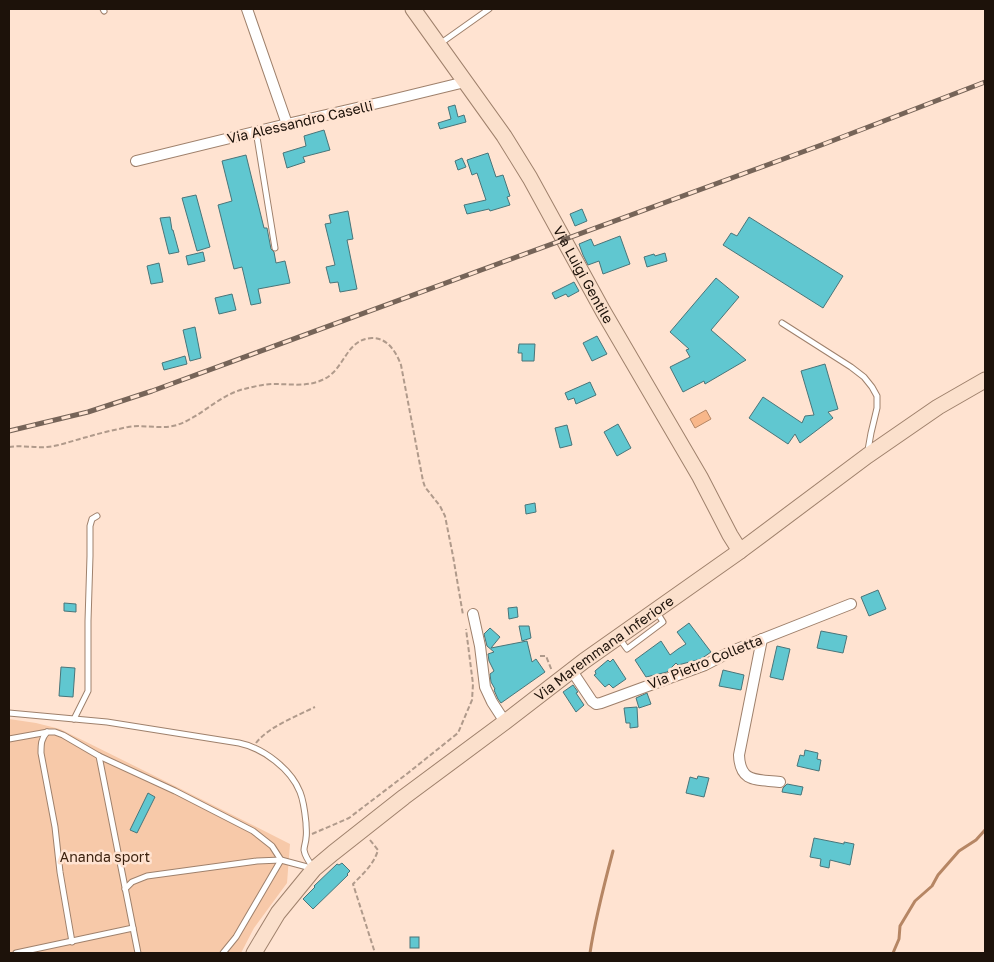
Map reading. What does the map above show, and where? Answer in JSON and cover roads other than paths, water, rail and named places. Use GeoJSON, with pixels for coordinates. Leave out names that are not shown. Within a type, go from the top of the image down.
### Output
{"type":"FeatureCollection","features":[{"type":"Feature","properties":{"kind":"main road","name":"Via Luigi Gentile"},"geometry":{"type":"LineString","coordinates":[[414,9],[504,136],[530,178],[590,289],[700,477],[730,535],[740,550]]}},
{"type":"Feature","properties":{"kind":"main road","name":"Via Maremmana Inferiore"},"geometry":{"type":"LineString","coordinates":[[254,953],[278,913],[314,869],[404,797],[572,671],[867,456],[943,404],[985,380]]}},
{"type":"Feature","properties":{"kind":"street"},"geometry":{"type":"LineString","coordinates":[[247,9],[287,124]]}},
{"type":"Feature","properties":{"kind":"street","name":"Via Alessandro Caselli"},"geometry":{"type":"LineString","coordinates":[[136,161],[464,82]]}},
{"type":"Feature","properties":{"kind":"street","name":"Via Pietro Colletta"},"geometry":{"type":"LineString","coordinates":[[572,671],[592,701],[596,704],[602,703],[705,665],[732,651],[851,604]]}},
{"type":"Feature","properties":{"kind":"street"},"geometry":{"type":"LineString","coordinates":[[468,616],[480,646],[485,687],[492,702],[506,722]]}},
{"type":"Feature","properties":{"kind":"street"},"geometry":{"type":"LineString","coordinates":[[762,639],[739,755],[739,765],[745,775],[753,779],[780,782]]}},
{"type":"Feature","properties":{"kind":"lane"},"geometry":{"type":"LineString","coordinates":[[439,44],[490,9]]}},
{"type":"Feature","properties":{"kind":"lane"},"geometry":{"type":"LineString","coordinates":[[256,132],[275,248]]}},
{"type":"Feature","properties":{"kind":"lane"},"geometry":{"type":"LineString","coordinates":[[782,323],[850,366],[864,377],[872,387],[877,396],[877,408],[867,456]]}},
{"type":"Feature","properties":{"kind":"lane"},"geometry":{"type":"LineString","coordinates":[[74,719],[88,691],[90,526],[92,519],[97,516]]}},
{"type":"Feature","properties":{"kind":"lane"},"geometry":{"type":"LineString","coordinates":[[9,713],[107,722],[239,742],[253,746],[271,757],[296,785],[303,801],[307,836],[304,849],[307,859],[314,869]]}},
{"type":"Feature","properties":{"kind":"lane"},"geometry":{"type":"LineString","coordinates":[[9,739],[48,732],[63,735],[100,756],[175,791],[253,831],[272,846],[281,860]]}},
{"type":"Feature","properties":{"kind":"lane"},"geometry":{"type":"LineString","coordinates":[[48,732],[41,743],[42,753],[54,819],[60,872],[72,942]]}},
{"type":"Feature","properties":{"kind":"lane"},"geometry":{"type":"LineString","coordinates":[[100,756],[138,953]]}},
{"type":"Feature","properties":{"kind":"lane"},"geometry":{"type":"LineString","coordinates":[[125,889],[132,882],[147,876],[247,862],[281,860],[314,869]]}},
{"type":"Feature","properties":{"kind":"lane"},"geometry":{"type":"LineString","coordinates":[[223,953],[240,931],[281,860]]}},
{"type":"Feature","properties":{"kind":"lane"},"geometry":{"type":"LineString","coordinates":[[16,953],[133,928]]}},
{"type":"Feature","properties":{"kind":"waterway"},"geometry":{"type":"LineString","coordinates":[[893,953],[899,939],[900,926],[915,901],[932,886],[938,875],[959,851],[976,840],[985,830]]}},
{"type":"Feature","properties":{"kind":"waterway"},"geometry":{"type":"LineString","coordinates":[[590,953],[597,915],[613,851]]}},
{"type":"Feature","properties":{"kind":"railway"},"geometry":{"type":"LineString","coordinates":[[9,431],[88,412],[152,391],[824,144],[985,82]]}},
{"type":"Feature","properties":{"kind":"park label","name":"Ananda sport"},"geometry":{"type":"Point","coordinates":[105,857]}}]}
